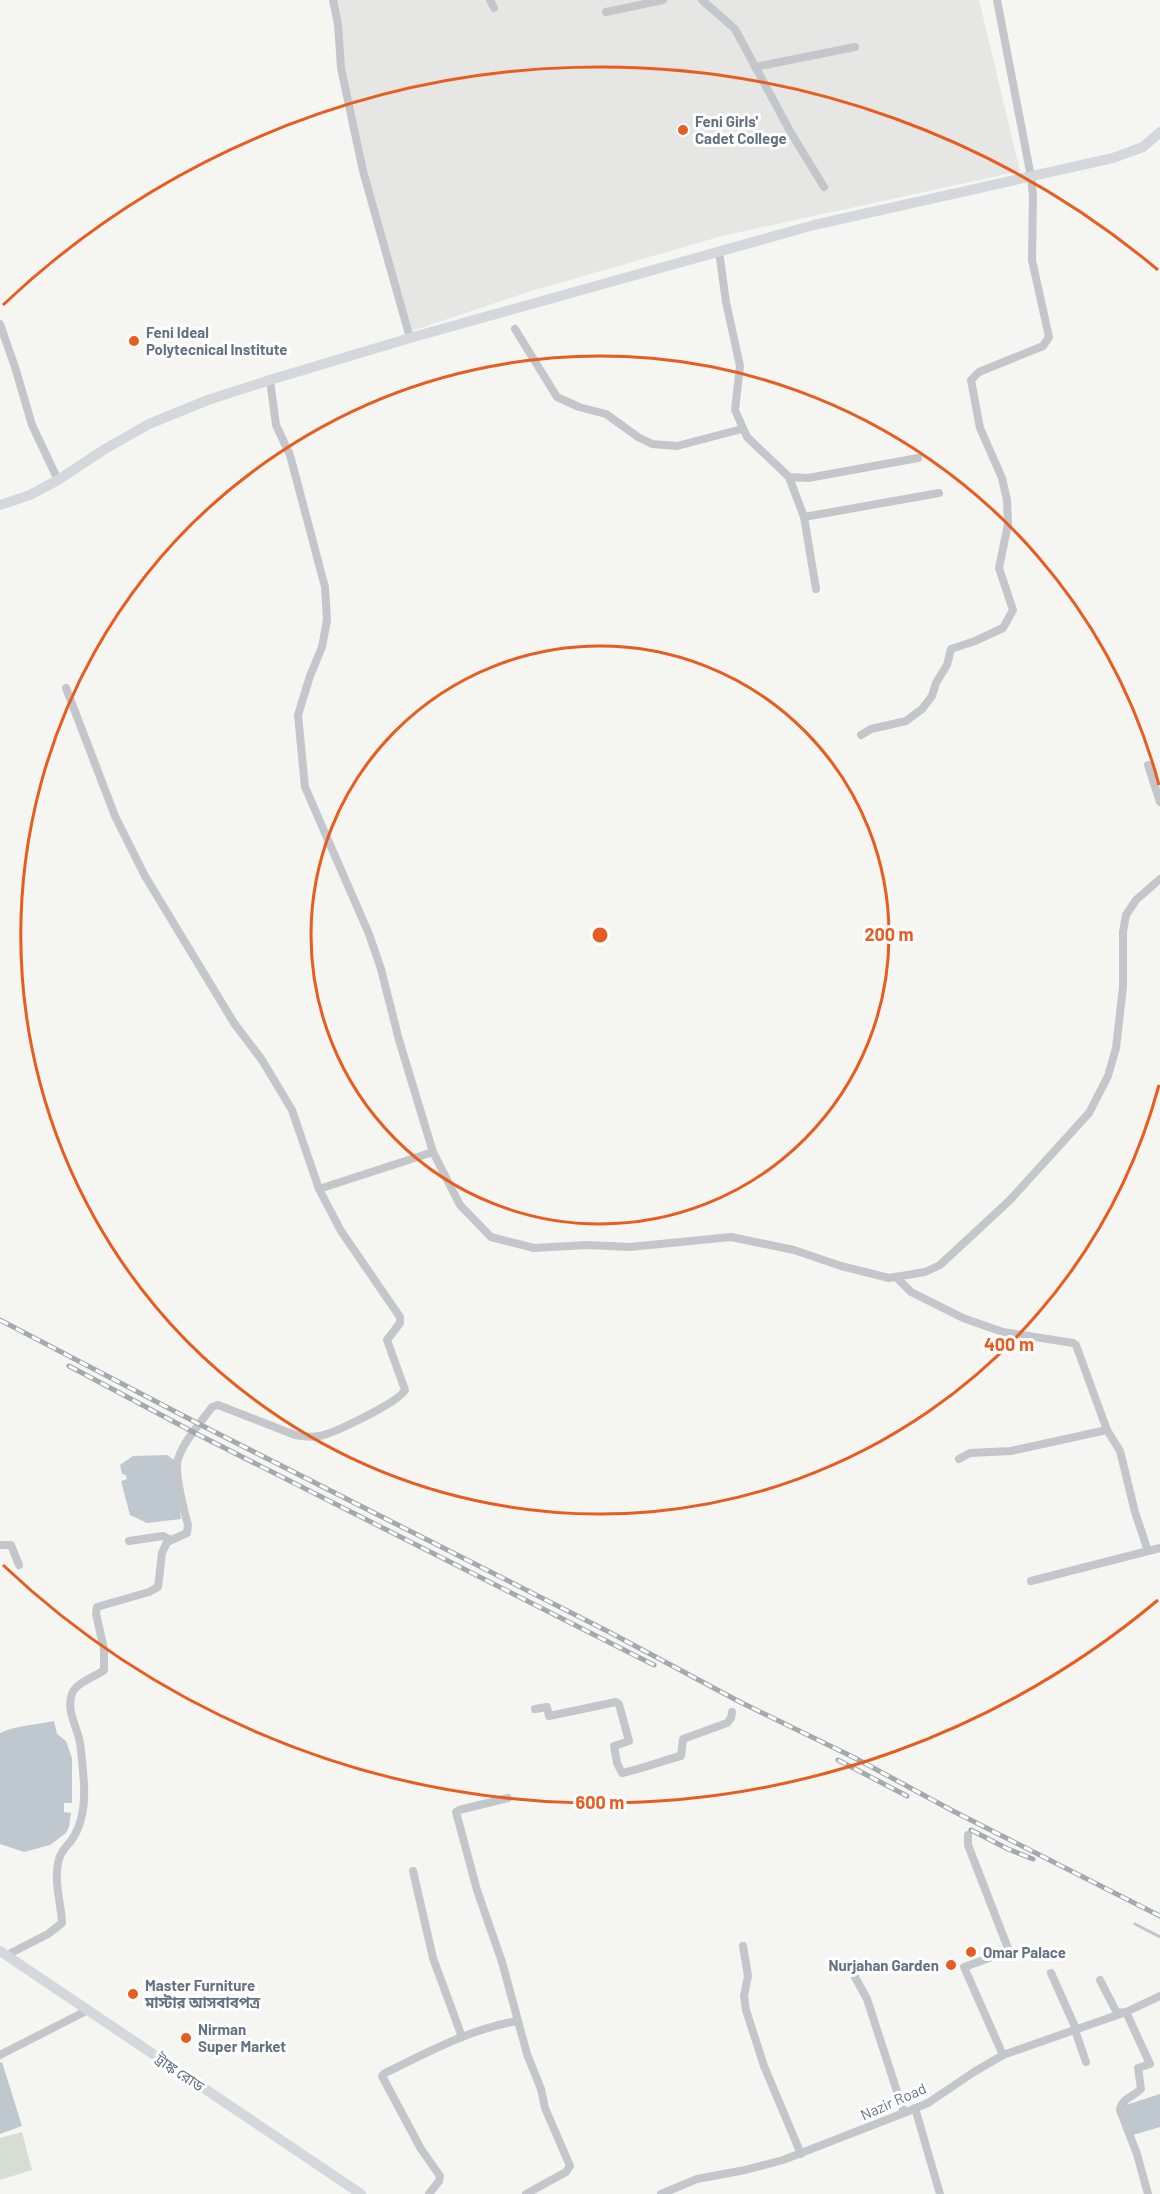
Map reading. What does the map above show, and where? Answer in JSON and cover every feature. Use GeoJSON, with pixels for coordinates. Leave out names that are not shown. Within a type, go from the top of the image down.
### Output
{"type":"FeatureCollection","features":[{"type":"Feature","properties":{"kind":"main road"},"geometry":{"type":"LineString","coordinates":[[0,505],[30,495],[58,480],[149,424],[208,400],[270,380],[410,338],[814,225],[1113,158],[1143,147],[1160,132]]}},
{"type":"Feature","properties":{"kind":"main road","name":"ট্রাঙ্ক রোড"},"geometry":{"type":"LineString","coordinates":[[3,1953],[361,2194]]}},
{"type":"Feature","properties":{"kind":"street"},"geometry":{"type":"LineString","coordinates":[[333,0],[338,24],[341,68],[363,171],[410,338]]}},
{"type":"Feature","properties":{"kind":"street"},"geometry":{"type":"LineString","coordinates":[[489,0],[494,8]]}},
{"type":"Feature","properties":{"kind":"street"},"geometry":{"type":"LineString","coordinates":[[606,12],[663,0]]}},
{"type":"Feature","properties":{"kind":"street"},"geometry":{"type":"LineString","coordinates":[[702,0],[735,29],[791,133],[824,187]]}},
{"type":"Feature","properties":{"kind":"street"},"geometry":{"type":"LineString","coordinates":[[861,735],[871,729],[906,721],[922,709],[932,696],[936,683],[947,665],[951,649],[1003,628],[1013,610],[999,568],[1008,524],[1007,500],[1002,478],[980,428],[971,380],[979,372],[1043,346],[1049,337],[1032,260],[1031,177],[997,0]]}},
{"type":"Feature","properties":{"kind":"street"},"geometry":{"type":"LineString","coordinates":[[755,67],[855,47]]}},
{"type":"Feature","properties":{"kind":"street"},"geometry":{"type":"LineString","coordinates":[[719,251],[726,302],[740,366],[735,410],[742,429],[758,450],[789,477],[804,517],[816,589]]}},
{"type":"Feature","properties":{"kind":"street"},"geometry":{"type":"LineString","coordinates":[[0,324],[32,425],[58,480]]}},
{"type":"Feature","properties":{"kind":"street"},"geometry":{"type":"LineString","coordinates":[[515,329],[557,397],[579,407],[606,414],[652,444],[676,446],[742,429]]}},
{"type":"Feature","properties":{"kind":"street"},"geometry":{"type":"LineString","coordinates":[[270,380],[276,425],[290,455],[325,587],[327,620],[322,647],[298,715],[305,787],[369,934],[433,1152],[460,1205],[490,1237],[534,1248],[630,1247],[731,1237],[794,1250],[841,1266],[890,1278],[925,1272],[940,1265],[1010,1200],[1089,1113],[1108,1076],[1116,1048],[1123,987],[1123,932],[1126,915],[1136,900],[1160,879]]}},
{"type":"Feature","properties":{"kind":"street"},"geometry":{"type":"LineString","coordinates":[[789,477],[808,478],[918,458]]}},
{"type":"Feature","properties":{"kind":"street"},"geometry":{"type":"LineString","coordinates":[[804,517],[939,493]]}},
{"type":"Feature","properties":{"kind":"street"},"geometry":{"type":"LineString","coordinates":[[3,1953],[48,1934],[62,1923],[57,1884],[58,1860],[64,1847],[71,1842],[79,1827],[83,1813],[84,1785],[80,1741],[69,1708],[71,1696],[77,1686],[104,1670],[104,1649],[96,1614],[97,1607],[149,1592],[158,1587],[162,1553],[167,1542],[187,1533],[188,1525],[177,1464],[180,1453],[212,1407],[218,1405],[226,1407],[296,1435],[320,1436],[387,1405],[401,1397],[405,1390],[387,1340],[400,1323],[400,1317],[341,1231],[319,1189],[292,1110],[262,1060],[234,1023],[145,876],[115,816],[66,688]]}},
{"type":"Feature","properties":{"kind":"street"},"geometry":{"type":"LineString","coordinates":[[1148,765],[1160,802]]}},
{"type":"Feature","properties":{"kind":"street"},"geometry":{"type":"LineString","coordinates":[[319,1189],[433,1152]]}},
{"type":"Feature","properties":{"kind":"street"},"geometry":{"type":"LineString","coordinates":[[896,1277],[910,1292],[963,1317],[1003,1332],[1073,1343],[1077,1346],[1107,1430],[1120,1451],[1135,1512],[1148,1551]]}},
{"type":"Feature","properties":{"kind":"street"},"geometry":{"type":"LineString","coordinates":[[959,1459],[970,1454],[1011,1451],[1107,1430]]}},
{"type":"Feature","properties":{"kind":"street"},"geometry":{"type":"LineString","coordinates":[[129,1541],[163,1536],[171,1540]]}},
{"type":"Feature","properties":{"kind":"street"},"geometry":{"type":"LineString","coordinates":[[0,1545],[11,1545],[19,1565]]}},
{"type":"Feature","properties":{"kind":"street"},"geometry":{"type":"LineString","coordinates":[[1031,1581],[1160,1548]]}},
{"type":"Feature","properties":{"kind":"street"},"geometry":{"type":"LineString","coordinates":[[535,1709],[547,1707],[549,1716],[616,1702],[619,1704],[629,1741],[614,1746],[622,1773],[643,1769],[681,1756],[683,1739],[727,1723],[732,1712]]}},
{"type":"Feature","properties":{"kind":"street"},"geometry":{"type":"LineString","coordinates":[[508,1798],[459,1809],[456,1812],[477,1890],[502,1962],[527,2054],[541,2089],[545,2108],[570,2166],[566,2172],[526,2194]]}},
{"type":"Feature","properties":{"kind":"street"},"geometry":{"type":"LineString","coordinates":[[968,1835],[968,1845],[1009,1951],[964,1967],[1003,2055]]}},
{"type":"Feature","properties":{"kind":"street"},"geometry":{"type":"LineString","coordinates":[[413,1871],[433,1958],[462,2037]]}},
{"type":"Feature","properties":{"kind":"street"},"geometry":{"type":"LineString","coordinates":[[743,1946],[748,1976],[744,1996],[746,2010],[764,2066],[801,2154]]}},
{"type":"Feature","properties":{"kind":"street"},"geometry":{"type":"LineString","coordinates":[[1051,1973],[1076,2029],[1086,2062]]}},
{"type":"Feature","properties":{"kind":"street"},"geometry":{"type":"LineString","coordinates":[[855,1977],[867,1998],[904,2113]]}},
{"type":"Feature","properties":{"kind":"street"},"geometry":{"type":"LineString","coordinates":[[1100,1980],[1117,2013],[1126,2012],[1150,2064],[1138,2068],[1142,2089],[1125,2100],[1120,2110],[1149,2194]]}},
{"type":"Feature","properties":{"kind":"street","name":"Nazir Road"},"geometry":{"type":"LineString","coordinates":[[661,2194],[697,2179],[745,2170],[801,2154],[928,2103],[1003,2055],[1126,2012],[1160,1996]]}},
{"type":"Feature","properties":{"kind":"street"},"geometry":{"type":"LineString","coordinates":[[0,2055],[88,2010]]}},
{"type":"Feature","properties":{"kind":"street"},"geometry":{"type":"LineString","coordinates":[[429,2194],[440,2176],[422,2149],[382,2076],[394,2068],[462,2037],[496,2024],[517,2021]]}},
{"type":"Feature","properties":{"kind":"street"},"geometry":{"type":"LineString","coordinates":[[915,2108],[940,2194]]}},
{"type":"Feature","properties":{"kind":"shaded area","name":"Feni Girls' Cadet College"},"geometry":{"type":"Polygon","coordinates":[[[329,0],[979,0],[1020,171],[722,236],[528,292],[412,331],[363,167],[329,0]]]}},
{"type":"Feature","properties":{"kind":"shaded area"},"geometry":{"type":"Polygon","coordinates":[[[167,1455],[174,1460],[181,1519],[147,1523],[130,1515],[121,1481],[127,1479],[126,1475],[122,1474],[120,1465],[133,1456],[167,1455]]]}},
{"type":"Feature","properties":{"kind":"shaded area"},"geometry":{"type":"Polygon","coordinates":[[[54,1721],[57,1734],[66,1741],[72,1758],[72,1803],[64,1803],[64,1812],[71,1813],[69,1827],[66,1833],[50,1845],[24,1852],[0,1844],[0,1733],[54,1721]]]}},
{"type":"Feature","properties":{"kind":"shaded area"},"geometry":{"type":"Polygon","coordinates":[[[2,2062],[22,2126],[0,2134],[0,2063],[2,2062]]]}},
{"type":"Feature","properties":{"kind":"shaded area"},"geometry":{"type":"Polygon","coordinates":[[[1160,2094],[1160,2127],[1133,2135],[1124,2109],[1126,2105],[1160,2094]]]}},
{"type":"Feature","properties":{"kind":"shaded area"},"geometry":{"type":"Polygon","coordinates":[[[22,2132],[32,2170],[0,2180],[0,2138],[22,2132]]]}},
{"type":"Feature","properties":{"kind":"waterway"},"geometry":{"type":"LineString","coordinates":[[1135,1924],[1160,1937]]}},
{"type":"Feature","properties":{"kind":"railway"},"geometry":{"type":"LineString","coordinates":[[0,1320],[1160,1916]]}},
{"type":"Feature","properties":{"kind":"railway"},"geometry":{"type":"LineString","coordinates":[[69,1366],[195,1433],[654,1665]]}},
{"type":"Feature","properties":{"kind":"railway"},"geometry":{"type":"LineString","coordinates":[[838,1760],[907,1796]]}},
{"type":"Feature","properties":{"kind":"railway"},"geometry":{"type":"LineString","coordinates":[[971,1830],[1033,1859]]}},
{"type":"Feature","properties":{"kind":"place","name":"Feni Girls' Cadet College"},"geometry":{"type":"Point","coordinates":[683,130]}},
{"type":"Feature","properties":{"kind":"place","name":"Feni Ideal Polytecnical Institute"},"geometry":{"type":"Point","coordinates":[134,341]}},
{"type":"Feature","properties":{"kind":"place","name":"Omar Palace"},"geometry":{"type":"Point","coordinates":[971,1952]}},
{"type":"Feature","properties":{"kind":"place","name":"Nurjahan Garden"},"geometry":{"type":"Point","coordinates":[951,1965]}},
{"type":"Feature","properties":{"kind":"place","name":"Master Furniture মাস্টার আসবাবপত্র"},"geometry":{"type":"Point","coordinates":[133,1994]}},
{"type":"Feature","properties":{"kind":"place","name":"Nirman Super Market"},"geometry":{"type":"Point","coordinates":[186,2038]}}]}
